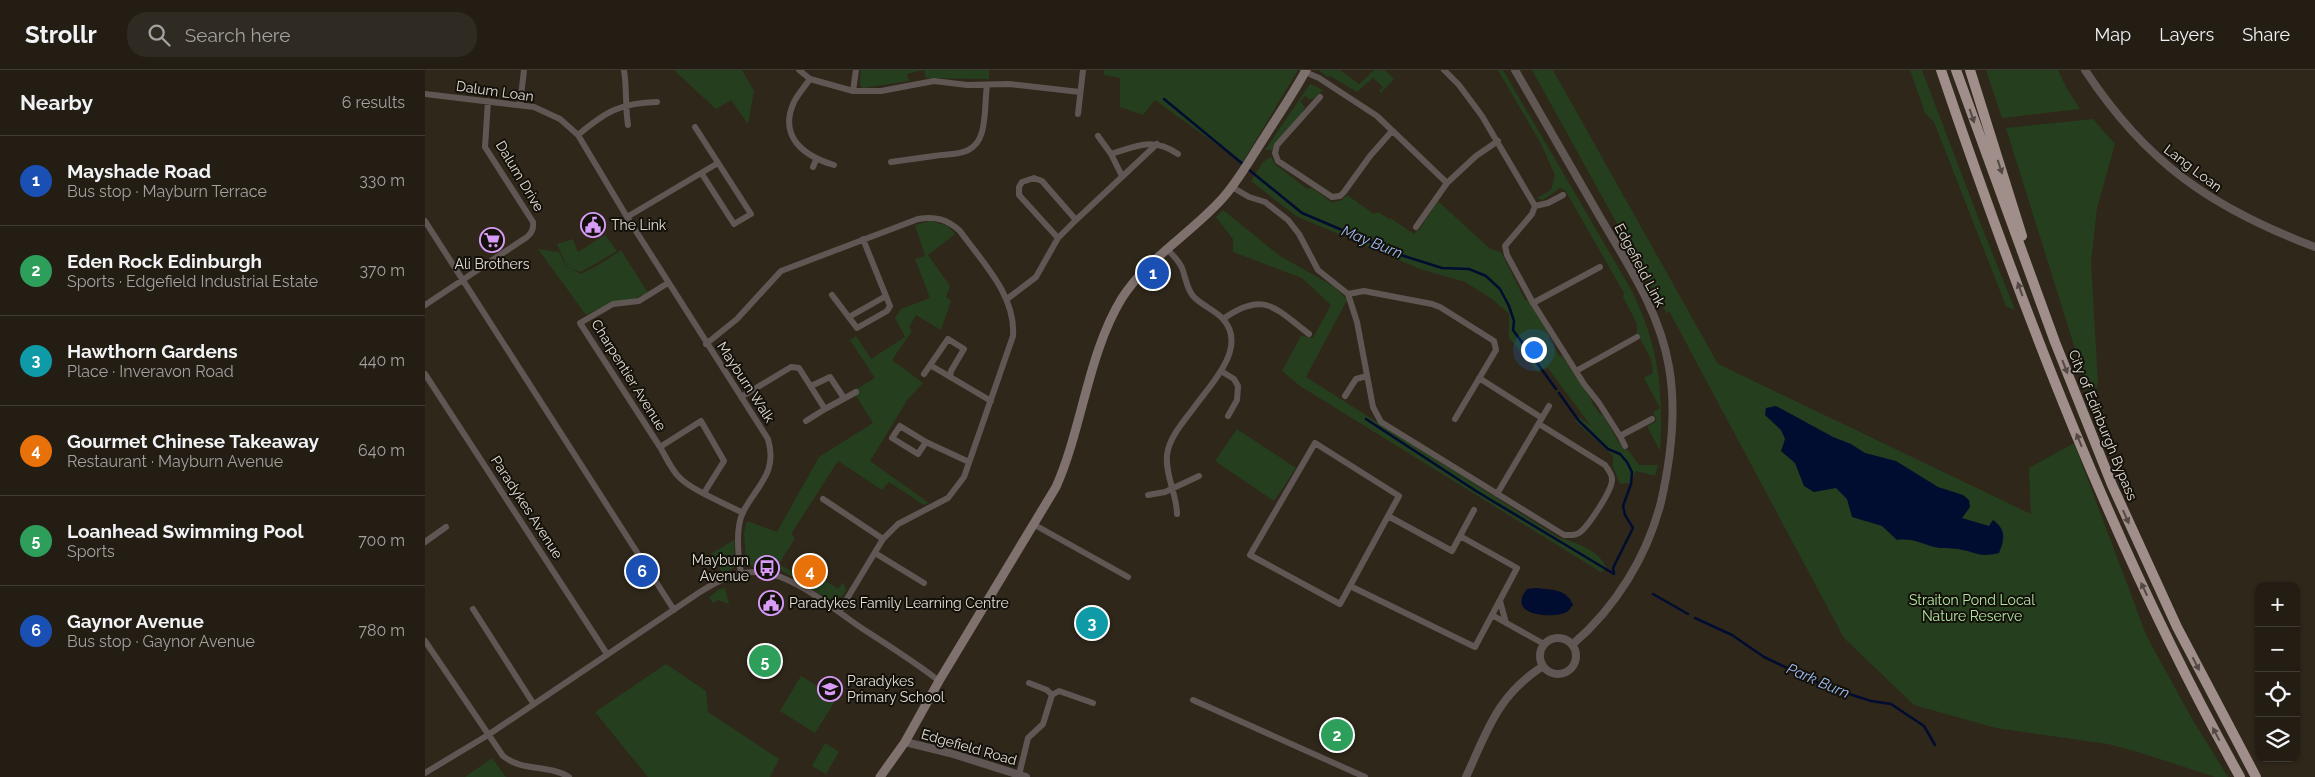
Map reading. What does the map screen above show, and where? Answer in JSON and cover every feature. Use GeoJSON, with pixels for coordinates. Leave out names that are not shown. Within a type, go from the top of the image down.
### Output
{"type":"FeatureCollection","features":[{"type":"Feature","properties":{"kind":"highway","name":"City of Edinburgh Bypass"},"geometry":{"type":"LineString","coordinates":[[1940,70],[2023,297],[2102,497],[2164,634],[2240,777]]}},
{"type":"Feature","properties":{"kind":"highway","name":"City of Edinburgh Bypass"},"geometry":{"type":"LineString","coordinates":[[1956,70],[2055,342],[2102,460],[2148,566],[2207,685],[2256,777]]}},
{"type":"Feature","properties":{"kind":"highway"},"geometry":{"type":"LineString","coordinates":[[1970,70],[2055,342]]}},
{"type":"Feature","properties":{"kind":"main road"},"geometry":{"type":"LineString","coordinates":[[880,777],[905,742],[939,680],[1055,487],[1066,464],[1088,383],[1121,300],[1147,268],[1212,210],[1232,187],[1306,71]]}},
{"type":"Feature","properties":{"kind":"street"},"geometry":{"type":"LineString","coordinates":[[520,105],[524,70]]}},
{"type":"Feature","properties":{"kind":"street"},"geometry":{"type":"LineString","coordinates":[[624,70],[627,90],[624,104],[628,124]]}},
{"type":"Feature","properties":{"kind":"street"},"geometry":{"type":"LineString","coordinates":[[799,70],[810,79],[853,91],[881,91],[934,81],[987,85],[1009,84],[1080,92]]}},
{"type":"Feature","properties":{"kind":"street"},"geometry":{"type":"LineString","coordinates":[[853,91],[856,70]]}},
{"type":"Feature","properties":{"kind":"street"},"geometry":{"type":"LineString","coordinates":[[1078,114],[1083,70]]}},
{"type":"Feature","properties":{"kind":"street"},"geometry":{"type":"LineString","coordinates":[[1444,70],[1464,92],[1498,142],[1535,206]]}},
{"type":"Feature","properties":{"kind":"street","name":"Edgefield Link"},"geometry":{"type":"LineString","coordinates":[[1515,70],[1644,294],[1662,339],[1671,381],[1672,421],[1668,464],[1659,510],[1651,533],[1637,564],[1619,593],[1599,619],[1573,644]]}},
{"type":"Feature","properties":{"kind":"street","name":"Lang Loan"},"geometry":{"type":"LineString","coordinates":[[2085,70],[2122,122],[2147,148],[2183,179],[2232,211],[2258,224],[2315,247]]}},
{"type":"Feature","properties":{"kind":"street"},"geometry":{"type":"LineString","coordinates":[[1306,71],[1369,111],[1447,183]]}},
{"type":"Feature","properties":{"kind":"street"},"geometry":{"type":"LineString","coordinates":[[810,79],[794,103],[790,122],[794,141],[816,160],[834,165]]}},
{"type":"Feature","properties":{"kind":"street"},"geometry":{"type":"LineString","coordinates":[[891,162],[902,163],[937,155],[952,156],[968,151],[976,144],[982,133],[987,85]]}},
{"type":"Feature","properties":{"kind":"street","name":"Dalum Loan"},"geometry":{"type":"LineString","coordinates":[[425,94],[520,105],[548,112],[560,119],[577,135],[627,217]]}},
{"type":"Feature","properties":{"kind":"street"},"geometry":{"type":"LineString","coordinates":[[1320,97],[1308,105],[1277,145],[1276,157],[1290,170],[1331,197],[1340,196],[1370,156],[1392,131]]}},
{"type":"Feature","properties":{"kind":"street","name":"Dalum Drive"},"geometry":{"type":"LineString","coordinates":[[464,279],[531,234],[533,222],[485,147],[488,101]]}},
{"type":"Feature","properties":{"kind":"street"},"geometry":{"type":"LineString","coordinates":[[577,135],[595,120],[624,104],[657,102]]}},
{"type":"Feature","properties":{"kind":"street"},"geometry":{"type":"LineString","coordinates":[[695,127],[751,214],[734,224],[702,174]]}},
{"type":"Feature","properties":{"kind":"street"},"geometry":{"type":"LineString","coordinates":[[1098,136],[1111,154],[1122,176]]}},
{"type":"Feature","properties":{"kind":"street"},"geometry":{"type":"LineString","coordinates":[[1416,227],[1447,183],[1476,156],[1498,142]]}},
{"type":"Feature","properties":{"kind":"street"},"geometry":{"type":"LineString","coordinates":[[1111,154],[1149,143],[1168,147],[1178,154]]}},
{"type":"Feature","properties":{"kind":"street"},"geometry":{"type":"LineString","coordinates":[[1007,299],[1036,277],[1058,238],[1157,144]]}},
{"type":"Feature","properties":{"kind":"street"},"geometry":{"type":"LineString","coordinates":[[813,167],[816,160]]}},
{"type":"Feature","properties":{"kind":"street"},"geometry":{"type":"LineString","coordinates":[[627,217],[719,163]]}},
{"type":"Feature","properties":{"kind":"street"},"geometry":{"type":"LineString","coordinates":[[1058,238],[1019,195],[1019,188],[1022,182],[1034,178],[1042,180],[1076,220]]}},
{"type":"Feature","properties":{"kind":"street"},"geometry":{"type":"LineString","coordinates":[[1232,187],[1249,197],[1265,202],[1288,220],[1299,234],[1318,270],[1348,294],[1357,322],[1373,407],[1381,422],[1564,535],[1578,534],[1585,528],[1610,490],[1612,480],[1605,465],[1479,378]]}},
{"type":"Feature","properties":{"kind":"street"},"geometry":{"type":"LineString","coordinates":[[1535,206],[1548,203],[1563,195]]}},
{"type":"Feature","properties":{"kind":"street"},"geometry":{"type":"LineString","coordinates":[[1535,206],[1532,214],[1505,246],[1533,303],[1625,446]]}},
{"type":"Feature","properties":{"kind":"street","name":"Mayburn Walk"},"geometry":{"type":"LineString","coordinates":[[627,217],[768,439],[771,461],[769,472],[743,513],[738,529],[741,573]]}},
{"type":"Feature","properties":{"kind":"street"},"geometry":{"type":"LineString","coordinates":[[707,344],[737,319],[781,271],[863,239],[918,219],[929,217],[941,218],[960,231],[1007,299],[1014,322],[1013,336],[964,477],[947,498],[898,524],[883,539],[839,612]]}},
{"type":"Feature","properties":{"kind":"street"},"geometry":{"type":"LineString","coordinates":[[425,221],[464,279],[674,610]]}},
{"type":"Feature","properties":{"kind":"street"},"geometry":{"type":"LineString","coordinates":[[832,295],[857,328],[887,311],[890,306],[863,239]]}},
{"type":"Feature","properties":{"kind":"street"},"geometry":{"type":"LineString","coordinates":[[1169,250],[1180,264],[1187,287],[1194,296],[1223,319],[1228,327],[1231,348],[1221,371],[1181,424],[1169,447],[1167,466],[1177,514]]}},
{"type":"Feature","properties":{"kind":"street"},"geometry":{"type":"LineString","coordinates":[[1533,303],[1600,267]]}},
{"type":"Feature","properties":{"kind":"street"},"geometry":{"type":"LineString","coordinates":[[425,305],[464,279]]}},
{"type":"Feature","properties":{"kind":"street","name":"Charpentier Avenue"},"geometry":{"type":"LineString","coordinates":[[668,283],[639,301],[613,304],[580,323],[679,477],[696,491],[704,493],[743,513]]}},
{"type":"Feature","properties":{"kind":"street"},"geometry":{"type":"LineString","coordinates":[[1348,294],[1364,291],[1432,304],[1440,307],[1494,341],[1497,346],[1496,350],[1455,419]]}},
{"type":"Feature","properties":{"kind":"street"},"geometry":{"type":"LineString","coordinates":[[849,316],[886,296]]}},
{"type":"Feature","properties":{"kind":"street"},"geometry":{"type":"LineString","coordinates":[[1223,319],[1237,309],[1258,303],[1268,304],[1279,310],[1304,332]]}},
{"type":"Feature","properties":{"kind":"street"},"geometry":{"type":"LineString","coordinates":[[1576,371],[1637,337]]}},
{"type":"Feature","properties":{"kind":"street"},"geometry":{"type":"LineString","coordinates":[[924,374],[948,339],[964,349],[951,371],[950,377]]}},
{"type":"Feature","properties":{"kind":"street"},"geometry":{"type":"LineString","coordinates":[[931,365],[991,401]]}},
{"type":"Feature","properties":{"kind":"street"},"geometry":{"type":"LineString","coordinates":[[741,397],[791,367],[799,368],[825,409]]}},
{"type":"Feature","properties":{"kind":"street"},"geometry":{"type":"LineString","coordinates":[[1221,371],[1234,379],[1239,386],[1237,400],[1228,416]]}},
{"type":"Feature","properties":{"kind":"street","name":"Paradykes Avenue"},"geometry":{"type":"LineString","coordinates":[[425,374],[607,654]]}},
{"type":"Feature","properties":{"kind":"street"},"geometry":{"type":"LineString","coordinates":[[1345,396],[1356,379],[1367,376]]}},
{"type":"Feature","properties":{"kind":"street"},"geometry":{"type":"LineString","coordinates":[[811,386],[830,377],[844,398]]}},
{"type":"Feature","properties":{"kind":"street"},"geometry":{"type":"LineString","coordinates":[[806,421],[856,392]]}},
{"type":"Feature","properties":{"kind":"street"},"geometry":{"type":"LineString","coordinates":[[1497,494],[1549,406]]}},
{"type":"Feature","properties":{"kind":"street"},"geometry":{"type":"LineString","coordinates":[[1620,436],[1652,419]]}},
{"type":"Feature","properties":{"kind":"street","name":"Charpentier Avenue"},"geometry":{"type":"LineString","coordinates":[[660,447],[701,421],[724,460],[704,493]]}},
{"type":"Feature","properties":{"kind":"street"},"geometry":{"type":"LineString","coordinates":[[926,442],[918,454],[891,438],[900,426],[926,442],[969,462]]}},
{"type":"Feature","properties":{"kind":"street"},"geometry":{"type":"LineString","coordinates":[[1315,444],[1399,496],[1388,516],[1340,604],[1250,554],[1315,444]]}},
{"type":"Feature","properties":{"kind":"street"},"geometry":{"type":"LineString","coordinates":[[1147,495],[1173,488],[1199,476]]}},
{"type":"Feature","properties":{"kind":"street"},"geometry":{"type":"LineString","coordinates":[[823,499],[883,539]]}},
{"type":"Feature","properties":{"kind":"street"},"geometry":{"type":"LineString","coordinates":[[1388,516],[1452,551],[1474,510]]}},
{"type":"Feature","properties":{"kind":"street"},"geometry":{"type":"LineString","coordinates":[[1033,524],[1128,577]]}},
{"type":"Feature","properties":{"kind":"street"},"geometry":{"type":"LineString","coordinates":[[425,542],[446,527]]}},
{"type":"Feature","properties":{"kind":"street"},"geometry":{"type":"LineString","coordinates":[[1350,586],[1475,647],[1517,568],[1460,536]]}},
{"type":"Feature","properties":{"kind":"street"},"geometry":{"type":"LineString","coordinates":[[875,553],[924,582]]}},
{"type":"Feature","properties":{"kind":"street"},"geometry":{"type":"LineString","coordinates":[[425,773],[488,735],[713,584],[741,573],[760,572],[781,576],[839,612],[939,680]]}},
{"type":"Feature","properties":{"kind":"street"},"geometry":{"type":"LineString","coordinates":[[1500,601],[1506,624]]}},
{"type":"Feature","properties":{"kind":"street"},"geometry":{"type":"LineString","coordinates":[[473,609],[533,703]]}},
{"type":"Feature","properties":{"kind":"street"},"geometry":{"type":"LineString","coordinates":[[1492,615],[1544,644]]}},
{"type":"Feature","properties":{"kind":"street"},"geometry":{"type":"LineString","coordinates":[[1556,637],[1566,639],[1573,644],[1577,655],[1576,661],[1570,670],[1559,674],[1547,671],[1543,666],[1540,655],[1544,644],[1556,637]]}},
{"type":"Feature","properties":{"kind":"street"},"geometry":{"type":"LineString","coordinates":[[425,641],[503,756],[521,766],[555,770],[569,777]]}},
{"type":"Feature","properties":{"kind":"street"},"geometry":{"type":"LineString","coordinates":[[1466,777],[1496,712],[1508,695],[1523,680],[1543,666]]}},
{"type":"Feature","properties":{"kind":"street"},"geometry":{"type":"LineString","coordinates":[[1029,683],[1047,690],[1052,695]]}},
{"type":"Feature","properties":{"kind":"street"},"geometry":{"type":"LineString","coordinates":[[1022,776],[1029,738],[1043,724],[1052,695],[1059,691],[1093,703]]}},
{"type":"Feature","properties":{"kind":"street"},"geometry":{"type":"LineString","coordinates":[[1193,700],[1365,777]]}},
{"type":"Feature","properties":{"kind":"street","name":"Edgefield Road"},"geometry":{"type":"LineString","coordinates":[[905,742],[950,753],[1009,775],[1022,776]]}},
{"type":"Feature","properties":{"kind":"green space"},"geometry":{"type":"Polygon","coordinates":[[[674,70],[742,70],[754,91],[748,124],[731,100],[716,109],[674,70]]]}},
{"type":"Feature","properties":{"kind":"green space"},"geometry":{"type":"Polygon","coordinates":[[[861,70],[924,70],[907,74],[909,81],[863,88],[860,85],[861,70]]]}},
{"type":"Feature","properties":{"kind":"green space"},"geometry":{"type":"Polygon","coordinates":[[[924,70],[989,70],[989,79],[926,78],[924,70]]]}},
{"type":"Feature","properties":{"kind":"green space"},"geometry":{"type":"Polygon","coordinates":[[[1104,70],[1298,70],[1242,163],[1155,100],[1143,115],[1120,107],[1120,78],[1104,75],[1104,70]]]}},
{"type":"Feature","properties":{"kind":"green space"},"geometry":{"type":"Polygon","coordinates":[[[1319,70],[1340,70],[1359,84],[1374,70],[1385,70],[1394,79],[1381,93],[1379,91],[1383,87],[1373,78],[1357,92],[1330,76],[1327,77],[1319,70]]]}},
{"type":"Feature","properties":{"kind":"green space"},"geometry":{"type":"Polygon","coordinates":[[[1498,70],[1503,70],[1639,306],[1653,346],[1660,386],[1661,428],[1660,451],[1647,426],[1657,421],[1653,412],[1660,408],[1644,378],[1653,373],[1651,359],[1637,333],[1637,324],[1623,297],[1624,293],[1565,190],[1560,188],[1543,200],[1537,198],[1551,190],[1555,175],[1541,144],[1498,70]]]}},
{"type":"Feature","properties":{"kind":"green space","name":"Straiton Pond Local Nature Reserve"},"geometry":{"type":"Polygon","coordinates":[[[1532,70],[1553,70],[1718,364],[2031,514],[2029,468],[2074,443],[2147,637],[2191,717],[2228,777],[2215,777],[2108,744],[1996,728],[1914,705],[1844,638],[1669,311],[1667,314],[1532,70]]]}},
{"type":"Feature","properties":{"kind":"green space"},"geometry":{"type":"Polygon","coordinates":[[[1910,70],[1922,70],[2015,310],[2006,306],[1934,122],[1925,113],[1910,70]]]}},
{"type":"Feature","properties":{"kind":"green space"},"geometry":{"type":"Polygon","coordinates":[[[1986,70],[2058,70],[2080,109],[2002,118],[1986,70]]]}},
{"type":"Feature","properties":{"kind":"green space"},"geometry":{"type":"Polygon","coordinates":[[[1310,84],[1323,90],[1313,99],[1305,96],[1300,101],[1305,107],[1302,113],[1272,150],[1265,150],[1310,84]]]}},
{"type":"Feature","properties":{"kind":"green space"},"geometry":{"type":"Polygon","coordinates":[[[2093,119],[2115,144],[2097,208],[2091,262],[2098,383],[2092,403],[2006,128],[2093,119]]]}},
{"type":"Feature","properties":{"kind":"green space"},"geometry":{"type":"Polygon","coordinates":[[[1271,157],[1276,165],[1307,189],[1312,188],[1331,202],[1340,201],[1347,195],[1374,214],[1378,212],[1390,218],[1414,234],[1419,230],[1438,201],[1490,249],[1501,252],[1525,300],[1528,300],[1549,333],[1549,338],[1559,356],[1562,356],[1592,403],[1600,414],[1603,415],[1622,448],[1628,450],[1639,465],[1658,465],[1655,476],[1636,471],[1629,483],[1620,484],[1613,467],[1613,456],[1575,421],[1579,417],[1591,426],[1548,368],[1538,372],[1509,338],[1509,314],[1492,299],[1465,282],[1420,269],[1296,216],[1251,181],[1263,162],[1271,157]]]}},
{"type":"Feature","properties":{"kind":"green space"},"geometry":{"type":"Polygon","coordinates":[[[1223,210],[1280,256],[1335,287],[1347,300],[1306,377],[1558,537],[1587,548],[1604,562],[1607,569],[1600,572],[1300,386],[1282,371],[1301,336],[1313,338],[1331,305],[1302,278],[1233,252],[1233,239],[1216,217],[1223,210]]]}},
{"type":"Feature","properties":{"kind":"green space"},"geometry":{"type":"Polygon","coordinates":[[[931,221],[948,226],[955,234],[928,255],[950,286],[946,297],[951,301],[941,330],[916,315],[909,328],[912,331],[892,360],[923,383],[908,399],[870,461],[929,503],[924,505],[889,482],[882,490],[838,461],[791,534],[795,538],[779,564],[814,584],[819,576],[838,589],[843,582],[846,590],[843,596],[829,600],[781,570],[754,568],[746,561],[744,533],[747,521],[777,532],[819,457],[873,423],[853,391],[875,378],[850,340],[856,336],[871,359],[905,337],[895,318],[901,309],[930,298],[915,259],[925,256],[915,225],[931,221]]]}},
{"type":"Feature","properties":{"kind":"green space"},"geometry":{"type":"Polygon","coordinates":[[[605,235],[617,251],[581,272],[567,267],[557,244],[573,239],[578,252],[605,235]]]}},
{"type":"Feature","properties":{"kind":"green space"},"geometry":{"type":"Polygon","coordinates":[[[538,249],[559,252],[567,268],[581,274],[621,250],[648,293],[633,299],[612,302],[586,315],[538,249]]]}},
{"type":"Feature","properties":{"kind":"green space"},"geometry":{"type":"Polygon","coordinates":[[[1237,429],[1296,468],[1274,501],[1215,461],[1237,429]]]}},
{"type":"Feature","properties":{"kind":"green space"},"geometry":{"type":"Polygon","coordinates":[[[734,540],[735,566],[729,571],[718,574],[722,572],[711,554],[734,540]]]}},
{"type":"Feature","properties":{"kind":"green space"},"geometry":{"type":"Polygon","coordinates":[[[725,588],[729,604],[718,600],[713,603],[709,597],[720,589],[725,588]]]}},
{"type":"Feature","properties":{"kind":"green space"},"geometry":{"type":"Polygon","coordinates":[[[666,664],[706,691],[708,712],[779,759],[770,777],[648,777],[595,712],[666,664]]]}},
{"type":"Feature","properties":{"kind":"green space"},"geometry":{"type":"Polygon","coordinates":[[[801,676],[837,698],[815,733],[780,711],[801,676]]]}},
{"type":"Feature","properties":{"kind":"green space"},"geometry":{"type":"Polygon","coordinates":[[[825,743],[839,752],[826,774],[812,766],[825,743]]]}},
{"type":"Feature","properties":{"kind":"green space"},"geometry":{"type":"Polygon","coordinates":[[[492,758],[506,777],[465,777],[492,758]]]}},
{"type":"Feature","properties":{"kind":"water"},"geometry":{"type":"Polygon","coordinates":[[[1776,406],[1865,453],[1896,461],[1938,487],[1963,495],[1969,500],[1970,507],[1962,518],[1989,526],[1993,520],[2000,527],[2003,539],[1999,553],[1981,555],[1958,549],[1934,547],[1912,540],[1897,540],[1882,526],[1852,517],[1847,499],[1836,488],[1814,492],[1804,486],[1795,463],[1781,451],[1785,439],[1781,430],[1765,415],[1766,408],[1776,406]]]}},
{"type":"Feature","properties":{"kind":"water"},"geometry":{"type":"Polygon","coordinates":[[[1537,588],[1563,593],[1573,605],[1563,614],[1545,615],[1527,611],[1522,606],[1522,599],[1527,589],[1537,588]]]}},
{"type":"Feature","properties":{"kind":"waterway","name":"May Burn"},"geometry":{"type":"LineString","coordinates":[[1164,99],[1244,165]]}},
{"type":"Feature","properties":{"kind":"waterway","name":"May Burn"},"geometry":{"type":"LineString","coordinates":[[1248,169],[1302,213],[1401,255],[1442,268],[1469,269],[1486,276],[1500,289],[1509,306],[1514,321],[1513,330],[1556,389]]}},
{"type":"Feature","properties":{"kind":"waterway","name":"May Burn"},"geometry":{"type":"LineString","coordinates":[[1559,393],[1579,421],[1608,449],[1620,454],[1632,472],[1631,484],[1623,506],[1625,515],[1633,528],[1613,568],[1614,574]]}},
{"type":"Feature","properties":{"kind":"waterway"},"geometry":{"type":"LineString","coordinates":[[1366,419],[1476,491],[1614,574]]}},
{"type":"Feature","properties":{"kind":"waterway","name":"Park Burn"},"geometry":{"type":"LineString","coordinates":[[1653,594],[1688,614]]}},
{"type":"Feature","properties":{"kind":"waterway","name":"Park Burn"},"geometry":{"type":"LineString","coordinates":[[1695,618],[1732,635],[1764,657],[1827,687],[1871,701],[1891,704],[1924,726],[1935,745]]}},
{"type":"Feature","properties":{"kind":"place","name":"The Link"},"geometry":{"type":"Point","coordinates":[593,225]}},
{"type":"Feature","properties":{"kind":"place","name":"Ali Brothers"},"geometry":{"type":"Point","coordinates":[492,240]}},
{"type":"Feature","properties":{"kind":"place","name":"Mayshade Road"},"geometry":{"type":"Point","coordinates":[1153,273]}},
{"type":"Feature","properties":{"kind":"place","name":"Mayburn Avenue"},"geometry":{"type":"Point","coordinates":[767,568]}},
{"type":"Feature","properties":{"kind":"place","name":"Gaynor Avenue"},"geometry":{"type":"Point","coordinates":[642,571]}},
{"type":"Feature","properties":{"kind":"place","name":"Gourmet Chinese Takeaway"},"geometry":{"type":"Point","coordinates":[810,571]}},
{"type":"Feature","properties":{"kind":"place","name":"Paradykes Family Learning Centre"},"geometry":{"type":"Point","coordinates":[771,603]}},
{"type":"Feature","properties":{"kind":"place","name":"Hawthorn Gardens"},"geometry":{"type":"Point","coordinates":[1092,623]}},
{"type":"Feature","properties":{"kind":"place","name":"Loanhead Swimming Pool"},"geometry":{"type":"Point","coordinates":[765,661]}},
{"type":"Feature","properties":{"kind":"place","name":"Paradykes Primary School"},"geometry":{"type":"Point","coordinates":[830,689]}},
{"type":"Feature","properties":{"kind":"place","name":"Eden Rock Edinburgh"},"geometry":{"type":"Point","coordinates":[1337,735]}}]}
